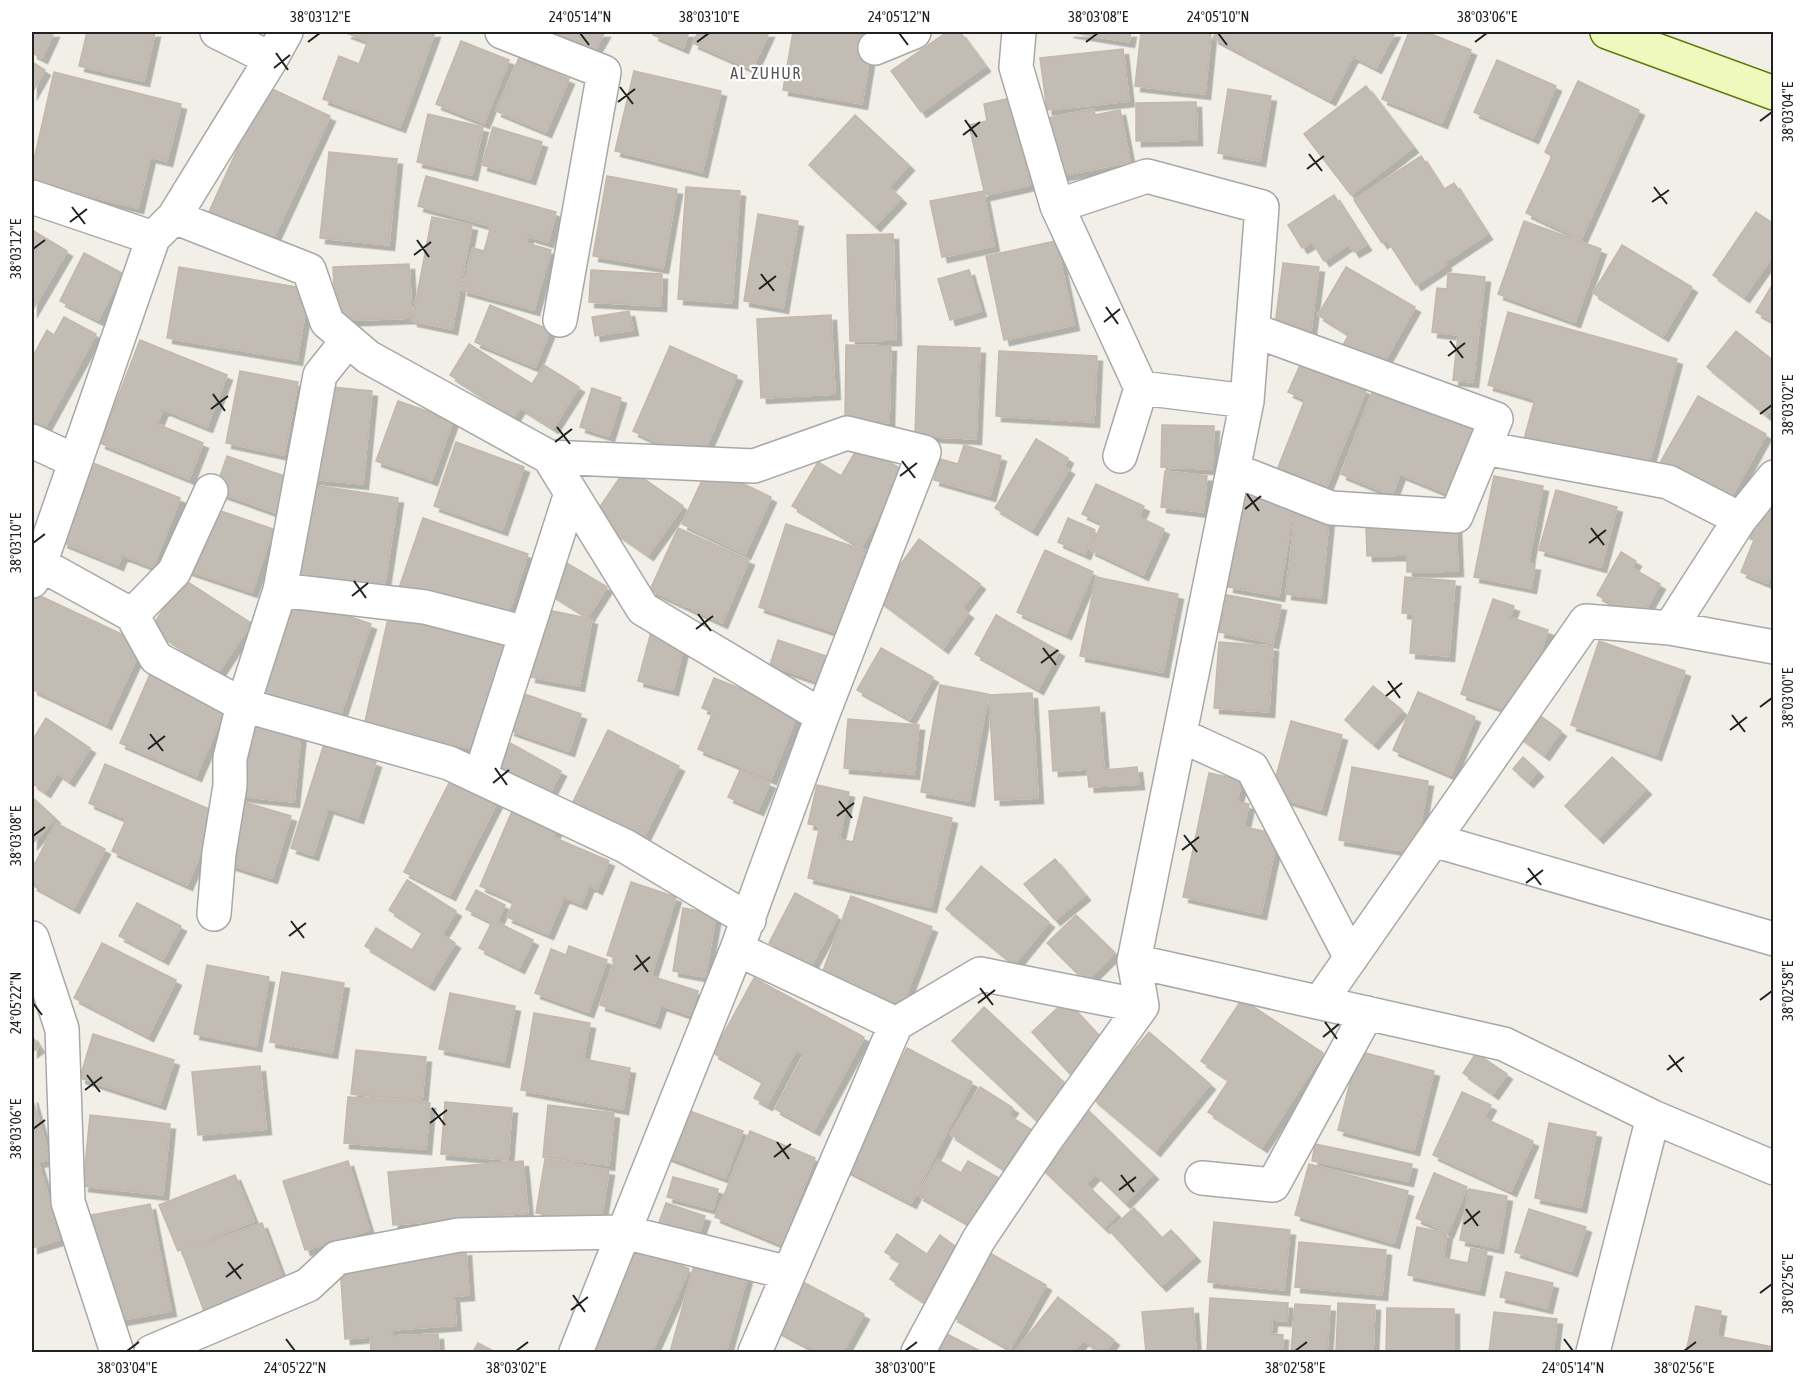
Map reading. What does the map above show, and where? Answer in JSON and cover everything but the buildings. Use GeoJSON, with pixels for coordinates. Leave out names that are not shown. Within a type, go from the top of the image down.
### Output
{"type":"FeatureCollection","features":[{"type":"Feature","properties":{"kind":"main road"},"geometry":{"type":"LineString","coordinates":[[1607,32],[1772,88]]}},
{"type":"Feature","properties":{"kind":"street"},"geometry":{"type":"LineString","coordinates":[[217,32],[279,45],[164,228],[75,461],[36,572],[132,615],[156,658],[243,705],[449,763],[625,846],[743,935],[896,1024]]}},
{"type":"Feature","properties":{"kind":"street"},"geometry":{"type":"LineString","coordinates":[[502,32],[604,72],[560,320]]}},
{"type":"Feature","properties":{"kind":"street"},"geometry":{"type":"LineString","coordinates":[[875,48],[914,32]]}},
{"type":"Feature","properties":{"kind":"street"},"geometry":{"type":"LineString","coordinates":[[1019,32],[1016,67],[1057,206],[1141,388],[1120,456]]}},
{"type":"Feature","properties":{"kind":"street"},"geometry":{"type":"LineString","coordinates":[[918,1353],[979,1239],[1047,1138],[1142,1006],[1134,961],[1247,401],[1262,207],[1147,176],[1057,206]]}},
{"type":"Feature","properties":{"kind":"street"},"geometry":{"type":"LineString","coordinates":[[32,196],[164,228],[309,270],[327,322],[368,357],[549,457],[754,466],[847,433],[924,452],[822,716],[743,935],[576,1353]]}},
{"type":"Feature","properties":{"kind":"street"},"geometry":{"type":"LineString","coordinates":[[1234,471],[1332,508],[1456,516],[1496,419],[1253,330]]}},
{"type":"Feature","properties":{"kind":"street"},"geometry":{"type":"LineString","coordinates":[[214,914],[219,852],[230,786],[230,758],[243,705],[280,590],[320,375],[348,340]]}},
{"type":"Feature","properties":{"kind":"street"},"geometry":{"type":"LineString","coordinates":[[1141,388],[1247,401]]}},
{"type":"Feature","properties":{"kind":"street"},"geometry":{"type":"LineString","coordinates":[[32,441],[75,461]]}},
{"type":"Feature","properties":{"kind":"street"},"geometry":{"type":"LineString","coordinates":[[1484,448],[1668,482],[1740,519]]}},
{"type":"Feature","properties":{"kind":"street"},"geometry":{"type":"LineString","coordinates":[[549,457],[643,609],[822,716]]}},
{"type":"Feature","properties":{"kind":"street"},"geometry":{"type":"LineString","coordinates":[[1670,628],[1740,519],[1773,477]]}},
{"type":"Feature","properties":{"kind":"street"},"geometry":{"type":"LineString","coordinates":[[132,615],[174,572],[211,491]]}},
{"type":"Feature","properties":{"kind":"street"},"geometry":{"type":"LineString","coordinates":[[480,777],[571,493]]}},
{"type":"Feature","properties":{"kind":"street"},"geometry":{"type":"LineString","coordinates":[[280,590],[425,607],[526,633]]}},
{"type":"Feature","properties":{"kind":"street"},"geometry":{"type":"LineString","coordinates":[[1320,1002],[1586,621],[1670,628],[1773,647]]}},
{"type":"Feature","properties":{"kind":"street"},"geometry":{"type":"LineString","coordinates":[[1180,735],[1252,768],[1351,958]]}},
{"type":"Feature","properties":{"kind":"street"},"geometry":{"type":"LineString","coordinates":[[1433,840],[1773,939]]}},
{"type":"Feature","properties":{"kind":"street"},"geometry":{"type":"LineString","coordinates":[[32,938],[62,1029],[68,1202],[117,1353]]}},
{"type":"Feature","properties":{"kind":"street"},"geometry":{"type":"LineString","coordinates":[[1134,961],[1504,1044],[1653,1117],[1773,1168]]}},
{"type":"Feature","properties":{"kind":"street"},"geometry":{"type":"LineString","coordinates":[[759,1351],[789,1273],[896,1024],[980,974],[1142,1006]]}},
{"type":"Feature","properties":{"kind":"street"},"geometry":{"type":"LineString","coordinates":[[1202,1178],[1273,1185],[1366,1013]]}},
{"type":"Feature","properties":{"kind":"street"},"geometry":{"type":"LineString","coordinates":[[1593,1353],[1653,1117]]}},
{"type":"Feature","properties":{"kind":"street"},"geometry":{"type":"LineString","coordinates":[[151,1353],[308,1285],[337,1258],[459,1235],[624,1232],[789,1273]]}},
{"type":"Feature","properties":{"kind":"district","name":"AL ZUHUR"},"geometry":{"type":"Point","coordinates":[766,73]}}]}
